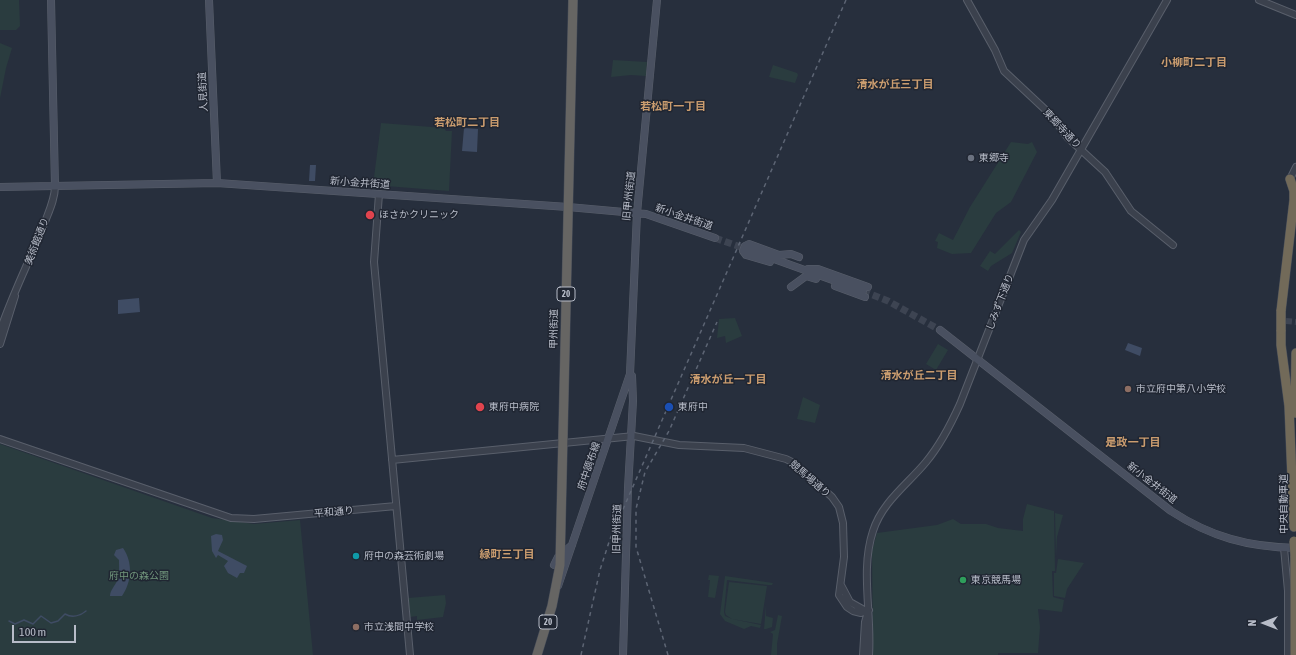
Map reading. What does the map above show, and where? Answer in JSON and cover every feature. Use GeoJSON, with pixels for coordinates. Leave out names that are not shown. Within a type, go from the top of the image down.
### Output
{"type":"FeatureCollection","features":[{"type":"Feature","properties":{"kind":"highway","name":"甲州街道"},"geometry":{"type":"LineString","coordinates":[[532,655],[547,605],[554,565],[560,444],[568,0]]}},
{"type":"Feature","properties":{"kind":"highway","name":"甲州街道"},"geometry":{"type":"LineString","coordinates":[[565,207],[573,0]]}},
{"type":"Feature","properties":{"kind":"highway"},"geometry":{"type":"LineString","coordinates":[[1290,178],[1294,191],[1294,200],[1280,330],[1289,406],[1294,527]]}},
{"type":"Feature","properties":{"kind":"highway","name":"中央自動車道"},"geometry":{"type":"LineString","coordinates":[[1294,655],[1296,352]]}},
{"type":"Feature","properties":{"kind":"highway","name":"甲州街道"},"geometry":{"type":"LineString","coordinates":[[537,655],[557,588],[565,549],[560,444]]}},
{"type":"Feature","properties":{"kind":"main road"},"geometry":{"type":"LineString","coordinates":[[51,0],[55,186]]}},
{"type":"Feature","properties":{"kind":"main road","name":"人見街道"},"geometry":{"type":"LineString","coordinates":[[208,0],[217,183]]}},
{"type":"Feature","properties":{"kind":"main road","name":"旧甲州街道"},"geometry":{"type":"LineString","coordinates":[[623,655],[633,385],[631,368],[632,304],[636,213],[657,0]]}},
{"type":"Feature","properties":{"kind":"main road","name":"新小金井街道"},"geometry":{"type":"LineString","coordinates":[[0,187],[217,183],[565,207],[659,214],[717,239]]}},
{"type":"Feature","properties":{"kind":"main road"},"geometry":{"type":"LineString","coordinates":[[792,265],[779,266],[748,256],[744,254],[743,250],[745,246],[749,244],[779,255],[791,254],[799,257]]}},
{"type":"Feature","properties":{"kind":"main road"},"geometry":{"type":"LineString","coordinates":[[749,250],[865,292],[810,276],[806,276],[791,287]]}},
{"type":"Feature","properties":{"kind":"main road","name":"新小金井街道"},"geometry":{"type":"LineString","coordinates":[[940,330],[1186,521],[1212,533],[1235,541],[1259,546],[1284,548],[1295,544]]}},
{"type":"Feature","properties":{"kind":"main road","name":"旧甲州街道"},"geometry":{"type":"LineString","coordinates":[[624,393],[631,368]]}},
{"type":"Feature","properties":{"kind":"main road"},"geometry":{"type":"LineString","coordinates":[[624,393],[632,404]]}},
{"type":"Feature","properties":{"kind":"main road","name":"府中調布線"},"geometry":{"type":"LineString","coordinates":[[565,549],[608,439],[624,393]]}},
{"type":"Feature","properties":{"kind":"main road"},"geometry":{"type":"LineString","coordinates":[[554,565],[565,549]]}},
{"type":"Feature","properties":{"kind":"main road"},"geometry":{"type":"LineString","coordinates":[[557,588],[562,579],[565,549]]}},
{"type":"Feature","properties":{"kind":"street","name":"東郷寺通り"},"geometry":{"type":"LineString","coordinates":[[966,0],[995,50],[1004,71],[1051,115],[1068,137],[1105,172],[1131,211],[1173,245]]}},
{"type":"Feature","properties":{"kind":"street","name":"しみず下通り"},"geometry":{"type":"LineString","coordinates":[[868,611],[868,552],[876,523],[886,505],[927,461],[945,435],[960,404],[1024,240],[1052,200],[1166,0]]}},
{"type":"Feature","properties":{"kind":"street"},"geometry":{"type":"LineString","coordinates":[[1259,0],[1296,15]]}},
{"type":"Feature","properties":{"kind":"street"},"geometry":{"type":"LineString","coordinates":[[1290,178],[1296,167]]}},
{"type":"Feature","properties":{"kind":"street","name":"美術館通り"},"geometry":{"type":"LineString","coordinates":[[0,331],[11,299],[15,294],[54,197],[55,186]]}},
{"type":"Feature","properties":{"kind":"street"},"geometry":{"type":"LineString","coordinates":[[379,194],[374,262],[410,655]]}},
{"type":"Feature","properties":{"kind":"street","name":"美術館通り"},"geometry":{"type":"LineString","coordinates":[[0,344],[16,299],[15,294]]}},
{"type":"Feature","properties":{"kind":"street"},"geometry":{"type":"LineString","coordinates":[[1277,320],[1286,321]]}},
{"type":"Feature","properties":{"kind":"street"},"geometry":{"type":"LineString","coordinates":[[392,460],[630,436]]}},
{"type":"Feature","properties":{"kind":"street","name":"競馬場通り"},"geometry":{"type":"LineString","coordinates":[[630,436],[679,445],[744,448],[792,461],[832,497],[839,507],[843,523],[844,557],[840,595],[847,607],[861,614],[868,611]]}},
{"type":"Feature","properties":{"kind":"street","name":"平和通り"},"geometry":{"type":"LineString","coordinates":[[0,440],[231,518],[254,519],[396,506]]}},
{"type":"Feature","properties":{"kind":"street"},"geometry":{"type":"LineString","coordinates":[[1284,548],[1288,591],[1288,655]]}},
{"type":"Feature","properties":{"kind":"street"},"geometry":{"type":"LineString","coordinates":[[868,611],[870,639],[868,655]]}},
{"type":"Feature","properties":{"kind":"street"},"geometry":{"type":"LineString","coordinates":[[863,655],[865,622],[868,611]]}},
{"type":"Feature","properties":{"kind":"green space"},"geometry":{"type":"Polygon","coordinates":[[[0,0],[19,0],[20,26],[16,30],[0,30],[0,0]]]}},
{"type":"Feature","properties":{"kind":"green space"},"geometry":{"type":"Polygon","coordinates":[[[0,43],[12,48],[0,98],[0,43]]]}},
{"type":"Feature","properties":{"kind":"green space"},"geometry":{"type":"Polygon","coordinates":[[[613,60],[647,62],[646,76],[631,75],[611,77],[613,60]]]}},
{"type":"Feature","properties":{"kind":"green space"},"geometry":{"type":"Polygon","coordinates":[[[773,65],[797,73],[798,75],[795,83],[769,77],[773,65]]]}},
{"type":"Feature","properties":{"kind":"green space"},"geometry":{"type":"Polygon","coordinates":[[[381,123],[444,128],[446,131],[452,131],[449,191],[373,185],[381,123]]]}},
{"type":"Feature","properties":{"kind":"green space"},"geometry":{"type":"Polygon","coordinates":[[[1011,142],[1028,144],[1032,142],[1037,152],[1011,202],[996,213],[971,253],[952,254],[937,248],[938,242],[935,241],[939,233],[953,240],[970,207],[1011,142]]]}},
{"type":"Feature","properties":{"kind":"green space"},"geometry":{"type":"Polygon","coordinates":[[[1019,230],[1021,232],[1012,253],[991,266],[988,271],[980,266],[990,251],[995,254],[1019,230]]]}},
{"type":"Feature","properties":{"kind":"green space"},"geometry":{"type":"Polygon","coordinates":[[[735,318],[742,336],[726,343],[725,336],[717,338],[719,319],[735,318]]]}},
{"type":"Feature","properties":{"kind":"green space"},"geometry":{"type":"Polygon","coordinates":[[[938,344],[948,350],[936,370],[926,364],[938,344]]]}},
{"type":"Feature","properties":{"kind":"green space"},"geometry":{"type":"Polygon","coordinates":[[[803,397],[820,405],[815,423],[797,419],[803,397]]]}},
{"type":"Feature","properties":{"kind":"green space","name":"府中の森公園"},"geometry":{"type":"Polygon","coordinates":[[[0,444],[212,518],[254,524],[300,520],[313,655],[0,655],[0,444]]]}},
{"type":"Feature","properties":{"kind":"green space","name":"東京競馬場"},"geometry":{"type":"Polygon","coordinates":[[[1027,504],[1054,511],[1055,571],[1052,571],[1053,597],[1064,600],[1062,612],[1038,609],[1040,627],[1038,653],[998,653],[998,655],[873,655],[872,551],[877,533],[937,525],[953,519],[961,524],[986,524],[998,528],[1023,531],[1023,519],[1027,504]]]}},
{"type":"Feature","properties":{"kind":"green space"},"geometry":{"type":"Polygon","coordinates":[[[1055,513],[1063,515],[1057,537],[1056,557],[1055,513]]]}},
{"type":"Feature","properties":{"kind":"green space"},"geometry":{"type":"Polygon","coordinates":[[[1058,559],[1084,563],[1067,589],[1065,598],[1054,596],[1054,573],[1056,573],[1058,559]]]}},
{"type":"Feature","properties":{"kind":"green space"},"geometry":{"type":"Polygon","coordinates":[[[709,575],[719,576],[715,598],[708,597],[710,580],[708,580],[709,575]]]}},
{"type":"Feature","properties":{"kind":"green space"},"geometry":{"type":"Polygon","coordinates":[[[725,576],[773,583],[772,585],[768,585],[727,580],[724,612],[725,616],[732,619],[761,625],[760,628],[751,626],[744,629],[725,621],[720,614],[725,576]]]}},
{"type":"Feature","properties":{"kind":"green space"},"geometry":{"type":"Polygon","coordinates":[[[729,582],[767,586],[761,624],[732,619],[726,615],[725,612],[729,582]]]}},
{"type":"Feature","properties":{"kind":"green space"},"geometry":{"type":"Polygon","coordinates":[[[445,595],[446,603],[443,617],[417,620],[417,616],[410,617],[408,598],[445,595]]]}},
{"type":"Feature","properties":{"kind":"green space"},"geometry":{"type":"Polygon","coordinates":[[[766,605],[766,616],[773,618],[772,627],[764,629],[766,605]]]}},
{"type":"Feature","properties":{"kind":"green space"},"geometry":{"type":"Polygon","coordinates":[[[778,615],[782,616],[777,644],[777,655],[771,655],[773,634],[770,632],[775,630],[778,615]]]}},
{"type":"Feature","properties":{"kind":"water"},"geometry":{"type":"Polygon","coordinates":[[[464,128],[478,129],[477,152],[462,151],[464,128]]]}},
{"type":"Feature","properties":{"kind":"water"},"geometry":{"type":"Polygon","coordinates":[[[310,165],[316,165],[315,181],[309,181],[310,165]]]}},
{"type":"Feature","properties":{"kind":"water"},"geometry":{"type":"Polygon","coordinates":[[[139,298],[140,312],[118,314],[118,300],[139,298]]]}},
{"type":"Feature","properties":{"kind":"water"},"geometry":{"type":"Polygon","coordinates":[[[1128,343],[1142,348],[1140,356],[1125,350],[1128,343]]]}},
{"type":"Feature","properties":{"kind":"water"},"geometry":{"type":"Polygon","coordinates":[[[216,534],[222,535],[223,540],[218,551],[247,566],[244,573],[240,573],[237,578],[228,573],[224,566],[228,561],[218,555],[216,558],[212,551],[211,536],[216,534]]]}},
{"type":"Feature","properties":{"kind":"water"},"geometry":{"type":"Polygon","coordinates":[[[123,548],[130,566],[128,585],[122,596],[110,596],[119,573],[119,560],[114,555],[116,550],[123,548]]]}},
{"type":"Feature","properties":{"kind":"waterway"},"geometry":{"type":"LineString","coordinates":[[9,621],[15,624],[24,620],[33,624],[41,616],[51,623],[58,621],[65,614],[76,616],[86,611]]}},
{"type":"Feature","properties":{"kind":"tunnel"},"geometry":{"type":"LineString","coordinates":[[715,238],[749,250]]}},
{"type":"Feature","properties":{"kind":"tunnel"},"geometry":{"type":"LineString","coordinates":[[863,291],[888,301],[940,330]]}},
{"type":"Feature","properties":{"kind":"tunnel"},"geometry":{"type":"LineString","coordinates":[[1286,321],[1296,322]]}},
{"type":"Feature","properties":{"kind":"railway"},"geometry":{"type":"LineString","coordinates":[[581,655],[600,570],[610,539],[846,0]]}},
{"type":"Feature","properties":{"kind":"railway"},"geometry":{"type":"LineString","coordinates":[[668,655],[636,547],[636,509],[645,472],[669,431],[717,322]]}},
{"type":"Feature","properties":{"kind":"place","name":"東郷寺"},"geometry":{"type":"Point","coordinates":[971,158]}},
{"type":"Feature","properties":{"kind":"place","name":"ほさかクリニック"},"geometry":{"type":"Point","coordinates":[370,215]}},
{"type":"Feature","properties":{"kind":"place","name":"市立府中第八小学校"},"geometry":{"type":"Point","coordinates":[1128,389]}},
{"type":"Feature","properties":{"kind":"place","name":"東府中病院"},"geometry":{"type":"Point","coordinates":[480,407]}},
{"type":"Feature","properties":{"kind":"place","name":"東府中"},"geometry":{"type":"Point","coordinates":[669,407]}},
{"type":"Feature","properties":{"kind":"place","name":"府中の森芸術劇場"},"geometry":{"type":"Point","coordinates":[356,556]}},
{"type":"Feature","properties":{"kind":"place","name":"東京競馬場"},"geometry":{"type":"Point","coordinates":[963,580]}},
{"type":"Feature","properties":{"kind":"place","name":"市立浅間中学校"},"geometry":{"type":"Point","coordinates":[356,627]}},
{"type":"Feature","properties":{"kind":"district","name":"小柳町二丁目"},"geometry":{"type":"Point","coordinates":[1194,63]}},
{"type":"Feature","properties":{"kind":"district","name":"清水が丘三丁目"},"geometry":{"type":"Point","coordinates":[895,85]}},
{"type":"Feature","properties":{"kind":"district","name":"若松町一丁目"},"geometry":{"type":"Point","coordinates":[673,107]}},
{"type":"Feature","properties":{"kind":"district","name":"若松町二丁目"},"geometry":{"type":"Point","coordinates":[467,123]}},
{"type":"Feature","properties":{"kind":"district","name":"清水が丘二丁目"},"geometry":{"type":"Point","coordinates":[919,376]}},
{"type":"Feature","properties":{"kind":"district","name":"清水が丘一丁目"},"geometry":{"type":"Point","coordinates":[728,380]}},
{"type":"Feature","properties":{"kind":"district","name":"是政一丁目"},"geometry":{"type":"Point","coordinates":[1133,443]}},
{"type":"Feature","properties":{"kind":"district","name":"緑町三丁目"},"geometry":{"type":"Point","coordinates":[507,555]}}]}
